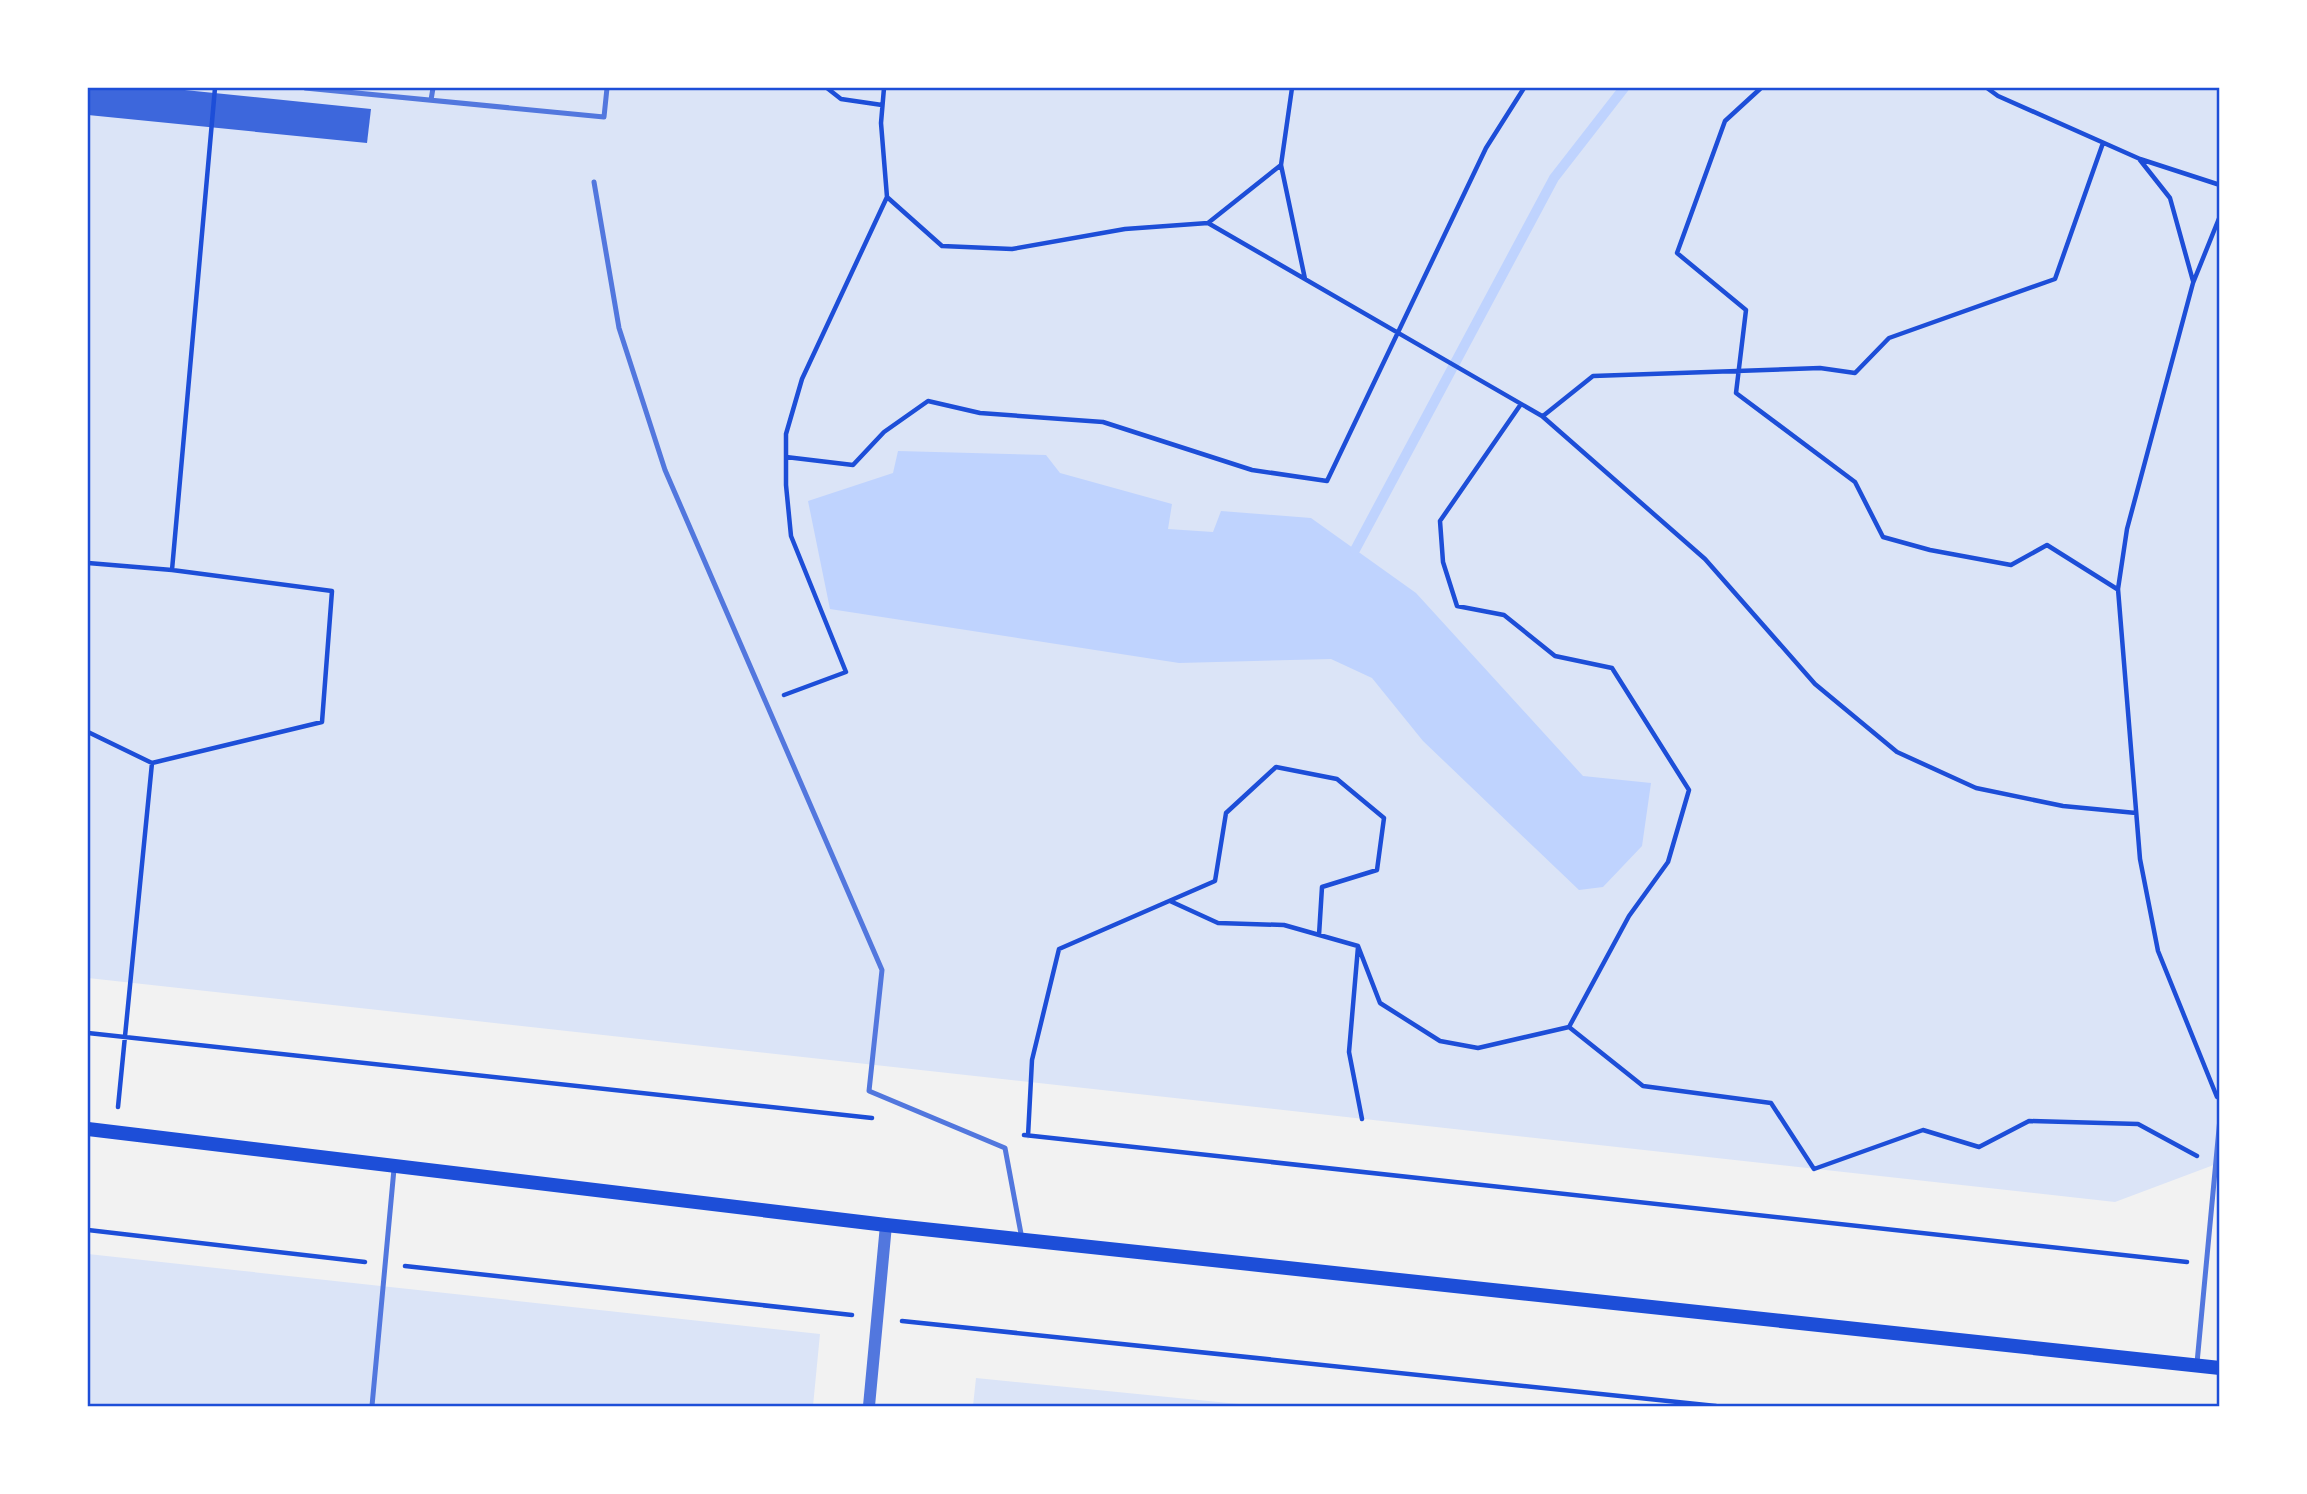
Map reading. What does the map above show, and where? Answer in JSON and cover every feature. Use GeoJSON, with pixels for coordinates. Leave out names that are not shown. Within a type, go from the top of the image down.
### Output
{"type":"FeatureCollection","features":[{"type":"Feature","properties":{"kind":"main road"},"geometry":{"type":"LineString","coordinates":[[88,1129],[886,1225],[2220,1368]]}},
{"type":"Feature","properties":{"kind":"street"},"geometry":{"type":"LineString","coordinates":[[869,1406],[886,1225]]}},
{"type":"Feature","properties":{"kind":"lane"},"geometry":{"type":"LineString","coordinates":[[305,88],[604,117],[607,88]]}},
{"type":"Feature","properties":{"kind":"lane"},"geometry":{"type":"LineString","coordinates":[[432,100],[433,88]]}},
{"type":"Feature","properties":{"kind":"lane"},"geometry":{"type":"LineString","coordinates":[[594,182],[619,328],[665,470],[882,970],[869,1091],[1005,1148],[1022,1239]]}},
{"type":"Feature","properties":{"kind":"lane"},"geometry":{"type":"LineString","coordinates":[[2196,1365],[2220,1118]]}},
{"type":"Feature","properties":{"kind":"lane"},"geometry":{"type":"LineString","coordinates":[[372,1406],[394,1166]]}},
{"type":"Feature","properties":{"kind":"path"},"geometry":{"type":"LineString","coordinates":[[172,570],[215,88]]}},
{"type":"Feature","properties":{"kind":"path"},"geometry":{"type":"LineString","coordinates":[[827,88],[841,99],[883,105]]}},
{"type":"Feature","properties":{"kind":"path"},"geometry":{"type":"LineString","coordinates":[[765,701],[846,672],[791,536],[786,433],[802,379],[887,197],[881,123],[884,88]]}},
{"type":"Feature","properties":{"kind":"path"},"geometry":{"type":"LineString","coordinates":[[1292,88],[1281,165],[1305,280]]}},
{"type":"Feature","properties":{"kind":"path"},"geometry":{"type":"LineString","coordinates":[[786,457],[853,465],[884,432],[928,401],[980,413],[1103,422],[1252,470],[1327,481],[1486,148],[1524,88]]}},
{"type":"Feature","properties":{"kind":"path"},"geometry":{"type":"LineString","coordinates":[[1761,88],[1725,121],[1676,253],[1746,310],[1736,393],[1855,482],[1883,537],[1930,550],[2011,565],[2047,545],[2118,589]]}},
{"type":"Feature","properties":{"kind":"path"},"geometry":{"type":"LineString","coordinates":[[1987,88],[1998,96],[2140,159],[2220,185]]}},
{"type":"Feature","properties":{"kind":"path"},"geometry":{"type":"LineString","coordinates":[[1542,416],[1593,376],[1820,368],[1855,373],[1889,338],[2055,279],[2103,143]]}},
{"type":"Feature","properties":{"kind":"path"},"geometry":{"type":"LineString","coordinates":[[2140,159],[2169,198],[2193,283]]}},
{"type":"Feature","properties":{"kind":"path"},"geometry":{"type":"LineString","coordinates":[[887,197],[942,246],[1012,249],[1125,229],[1208,223],[1281,165]]}},
{"type":"Feature","properties":{"kind":"path"},"geometry":{"type":"LineString","coordinates":[[2220,216],[2193,283],[2127,529],[2118,589],[2140,859],[2158,951],[2220,1103]]}},
{"type":"Feature","properties":{"kind":"path"},"geometry":{"type":"LineString","coordinates":[[1208,223],[1542,416],[1705,559],[1815,684],[1897,752],[1976,788],[2063,806],[2136,813]]}},
{"type":"Feature","properties":{"kind":"path"},"geometry":{"type":"LineString","coordinates":[[1358,946],[1380,1003],[1440,1041],[1478,1048],[1569,1027],[1629,916],[1668,862],[1689,790],[1612,668],[1555,656],[1504,615],[1457,606],[1443,562],[1440,521],[1521,404]]}},
{"type":"Feature","properties":{"kind":"path"},"geometry":{"type":"LineString","coordinates":[[88,563],[172,570],[332,591],[322,722],[152,763],[88,732]]}},
{"type":"Feature","properties":{"kind":"path"},"geometry":{"type":"LineString","coordinates":[[115,1132],[152,763]]}},
{"type":"Feature","properties":{"kind":"path"},"geometry":{"type":"LineString","coordinates":[[1028,1136],[1032,1060],[1059,950],[1215,881],[1226,813],[1276,766],[1338,779],[1384,818],[1377,870],[1322,887],[1319,935]]}},
{"type":"Feature","properties":{"kind":"path"},"geometry":{"type":"LineString","coordinates":[[1170,901],[1218,923],[1284,925],[1358,946]]}},
{"type":"Feature","properties":{"kind":"path"},"geometry":{"type":"LineString","coordinates":[[1358,946],[1349,1052],[1362,1119]]}},
{"type":"Feature","properties":{"kind":"path"},"geometry":{"type":"LineString","coordinates":[[1569,1027],[1643,1086],[1771,1103],[1814,1168],[1923,1130],[1979,1147],[2029,1121],[2138,1124],[2215,1167]]}},
{"type":"Feature","properties":{"kind":"path"},"geometry":{"type":"LineString","coordinates":[[88,1033],[873,1118]]}},
{"type":"Feature","properties":{"kind":"path"},"geometry":{"type":"LineString","coordinates":[[1016,1134],[2206,1264]]}},
{"type":"Feature","properties":{"kind":"shaded area"},"geometry":{"type":"Polygon","coordinates":[[[88,88],[2219,88],[2219,1163],[2115,1202],[88,978],[88,88]]]}},
{"type":"Feature","properties":{"kind":"shaded area"},"geometry":{"type":"Polygon","coordinates":[[[88,1254],[820,1334],[813,1406],[88,1406],[88,1254]]]}},
{"type":"Feature","properties":{"kind":"shaded area"},"geometry":{"type":"Polygon","coordinates":[[[976,1378],[1259,1406],[973,1406],[976,1378]]]}},
{"type":"Feature","properties":{"kind":"water"},"geometry":{"type":"Polygon","coordinates":[[[898,451],[1046,455],[1060,473],[1172,504],[1168,529],[1213,532],[1221,511],[1311,518],[1416,593],[1583,776],[1651,783],[1642,846],[1603,887],[1579,890],[1423,741],[1372,678],[1331,659],[1179,663],[830,609],[808,501],[893,473],[898,451]]]}},
{"type":"Feature","properties":{"kind":"building"},"geometry":{"type":"Polygon","coordinates":[[[88,88],[165,88],[371,109],[367,143],[88,115],[88,88]]]}},
{"type":"Feature","properties":{"kind":"waterway"},"geometry":{"type":"LineString","coordinates":[[1355,550],[1554,178],[1624,88]]}}]}
